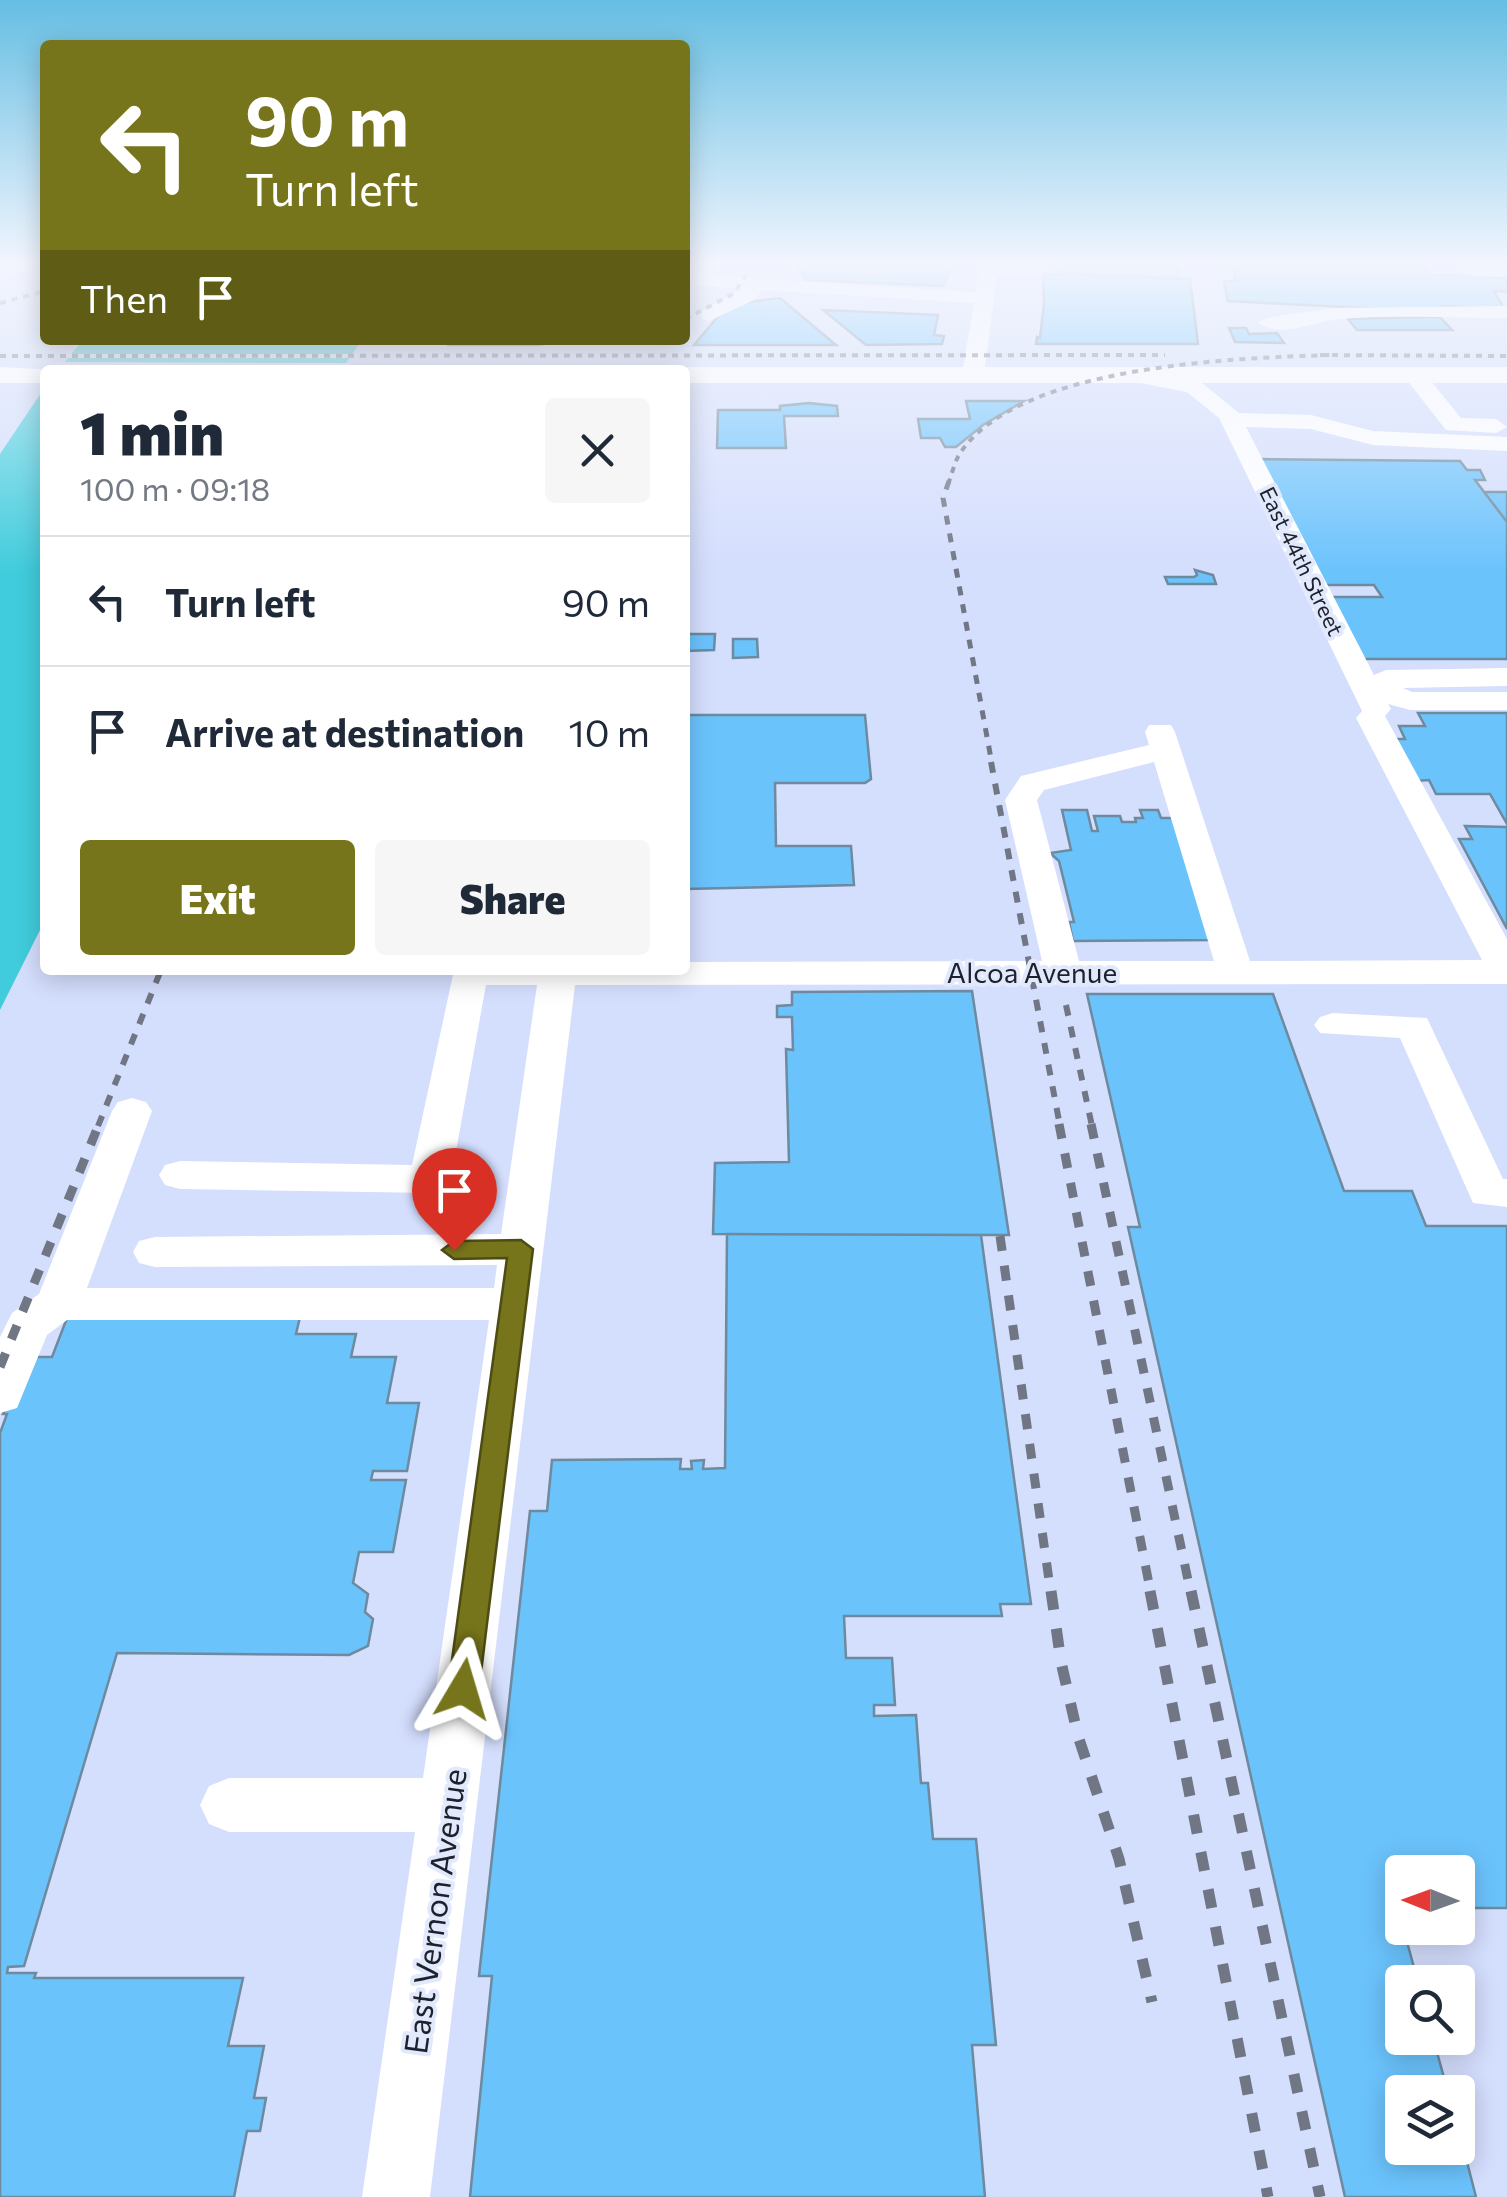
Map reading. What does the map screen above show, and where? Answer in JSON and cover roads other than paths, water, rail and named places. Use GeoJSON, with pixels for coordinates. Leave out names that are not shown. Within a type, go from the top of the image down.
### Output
{"type":"FeatureCollection","features":[{"type":"Feature","properties":{"kind":"main road"},"geometry":{"type":"LineString","coordinates":[[0,375],[40,375]]}},
{"type":"Feature","properties":{"kind":"main road"},"geometry":{"type":"LineString","coordinates":[[690,375],[1507,375]]}},
{"type":"Feature","properties":{"kind":"street"},"geometry":{"type":"LineString","coordinates":[[974,374],[975,369]]}},
{"type":"Feature","properties":{"kind":"street","name":"East 44th Street"},"geometry":{"type":"LineString","coordinates":[[1133,375],[1187,385],[1211,398],[1230,417],[1377,704],[1507,972]]}},
{"type":"Feature","properties":{"kind":"street"},"geometry":{"type":"LineString","coordinates":[[1414,375],[1454,426],[1507,426]]}},
{"type":"Feature","properties":{"kind":"street"},"geometry":{"type":"LineString","coordinates":[[1257,376],[1238,386],[1230,417],[1311,422],[1373,438],[1507,444]]}},
{"type":"Feature","properties":{"kind":"street"},"geometry":{"type":"LineString","coordinates":[[1507,677],[1395,676],[1386,679],[1377,704],[1507,701]]}},
{"type":"Feature","properties":{"kind":"street"},"geometry":{"type":"LineString","coordinates":[[1063,972],[1022,800],[1032,783],[1163,741],[1235,972]]}},
{"type":"Feature","properties":{"kind":"street","name":"Alcoa Avenue"},"geometry":{"type":"LineString","coordinates":[[690,971],[1507,972]]}},
{"type":"Feature","properties":{"kind":"street","name":"Alcoa Avenue"},"geometry":{"type":"LineString","coordinates":[[180,1176],[430,1180],[470,975]]}},
{"type":"Feature","properties":{"kind":"street","name":"East Vernon Avenue"},"geometry":{"type":"LineString","coordinates":[[396,2197],[557,975]]}},
{"type":"Feature","properties":{"kind":"street"},"geometry":{"type":"LineString","coordinates":[[1333,1025],[1414,1026],[1488,1193],[1507,1193]]}},
{"type":"Feature","properties":{"kind":"street"},"geometry":{"type":"LineString","coordinates":[[0,1396],[28,1325],[58,1304],[132,1111]]}},
{"type":"Feature","properties":{"kind":"street"},"geometry":{"type":"LineString","coordinates":[[156,1252],[521,1249]]}},
{"type":"Feature","properties":{"kind":"street"},"geometry":{"type":"LineString","coordinates":[[58,1304],[514,1304]]}},
{"type":"Feature","properties":{"kind":"street"},"geometry":{"type":"LineString","coordinates":[[229,1805],[448,1805]]}},
{"type":"Feature","properties":{"kind":"water"},"geometry":{"type":"Polygon","coordinates":[[[40,394],[40,930],[0,1010],[0,454],[40,394]]]}},
{"type":"Feature","properties":{"kind":"railway"},"geometry":{"type":"LineString","coordinates":[[948,484],[959,455],[987,425],[1027,402],[1076,385],[1154,369]]}},
{"type":"Feature","properties":{"kind":"railway"},"geometry":{"type":"LineString","coordinates":[[949,481],[943,498],[992,764]]}},
{"type":"Feature","properties":{"kind":"railway"},"geometry":{"type":"LineString","coordinates":[[991,762],[1060,1126]]}},
{"type":"Feature","properties":{"kind":"railway"},"geometry":{"type":"LineString","coordinates":[[98,1126],[159,975]]}},
{"type":"Feature","properties":{"kind":"railway"},"geometry":{"type":"LineString","coordinates":[[1066,1005],[1092,1126]]}},
{"type":"Feature","properties":{"kind":"railway"},"geometry":{"type":"LineString","coordinates":[[0,1367],[99,1124]]}},
{"type":"Feature","properties":{"kind":"railway"},"geometry":{"type":"LineString","coordinates":[[1059,1124],[1151,1594]]}},
{"type":"Feature","properties":{"kind":"railway"},"geometry":{"type":"LineString","coordinates":[[1091,1124],[1191,1594]]}},
{"type":"Feature","properties":{"kind":"railway"},"geometry":{"type":"LineString","coordinates":[[1000,1236],[1051,1594]]}},
{"type":"Feature","properties":{"kind":"railway"},"geometry":{"type":"LineString","coordinates":[[1051,1591],[1061,1662],[1078,1736],[1119,1859],[1152,2002]]}},
{"type":"Feature","properties":{"kind":"railway"},"geometry":{"type":"LineString","coordinates":[[1150,1591],[1268,2197]]}},
{"type":"Feature","properties":{"kind":"railway"},"geometry":{"type":"LineString","coordinates":[[1191,1591],[1320,2197]]}}]}
